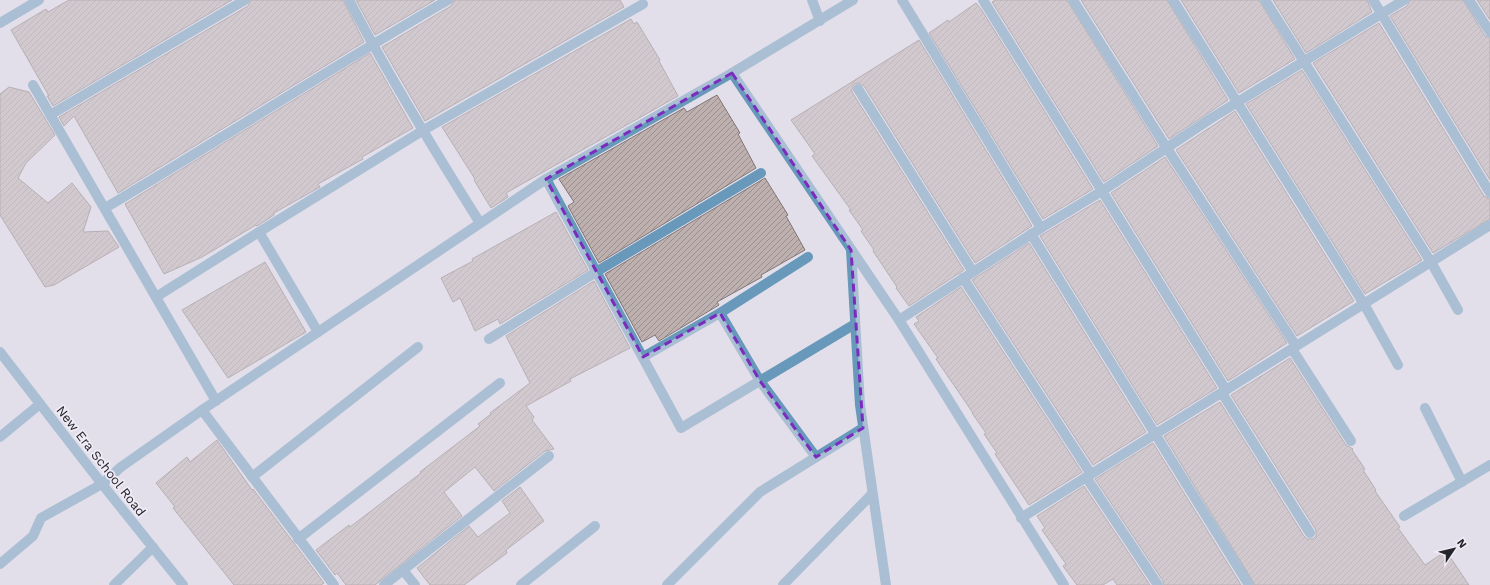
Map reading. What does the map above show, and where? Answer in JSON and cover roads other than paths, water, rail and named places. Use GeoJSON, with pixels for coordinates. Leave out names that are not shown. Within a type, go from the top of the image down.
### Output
{"type":"FeatureCollection","features":[{"type":"Feature","properties":{"kind":"street"},"geometry":{"type":"LineString","coordinates":[[0,23],[39,0]]}},
{"type":"Feature","properties":{"kind":"street"},"geometry":{"type":"LineString","coordinates":[[50,115],[245,0]]}},
{"type":"Feature","properties":{"kind":"street"},"geometry":{"type":"LineString","coordinates":[[349,0],[372,44],[422,131],[480,223]]}},
{"type":"Feature","properties":{"kind":"street"},"geometry":{"type":"LineString","coordinates":[[104,208],[197,153],[372,44],[448,0]]}},
{"type":"Feature","properties":{"kind":"street"},"geometry":{"type":"LineString","coordinates":[[812,0],[820,21]]}},
{"type":"Feature","properties":{"kind":"street"},"geometry":{"type":"LineString","coordinates":[[0,564],[34,536],[41,518],[102,484],[121,467],[202,410],[546,179],[732,73],[853,0]]}},
{"type":"Feature","properties":{"kind":"street"},"geometry":{"type":"LineString","coordinates":[[902,0],[1040,228]]}},
{"type":"Feature","properties":{"kind":"street"},"geometry":{"type":"LineString","coordinates":[[982,0],[1102,191],[1310,533]]}},
{"type":"Feature","properties":{"kind":"street"},"geometry":{"type":"LineString","coordinates":[[1073,0],[1294,348],[1351,441]]}},
{"type":"Feature","properties":{"kind":"street"},"geometry":{"type":"LineString","coordinates":[[1173,0],[1364,304],[1398,365]]}},
{"type":"Feature","properties":{"kind":"street"},"geometry":{"type":"LineString","coordinates":[[1265,0],[1431,262],[1458,310]]}},
{"type":"Feature","properties":{"kind":"street"},"geometry":{"type":"LineString","coordinates":[[1373,0],[1490,193]]}},
{"type":"Feature","properties":{"kind":"street"},"geometry":{"type":"LineString","coordinates":[[898,320],[1040,228],[1102,191],[1166,147],[1237,102],[1404,0]]}},
{"type":"Feature","properties":{"kind":"street"},"geometry":{"type":"LineString","coordinates":[[1469,0],[1490,32]]}},
{"type":"Feature","properties":{"kind":"street"},"geometry":{"type":"LineString","coordinates":[[156,297],[422,131],[643,4]]}},
{"type":"Feature","properties":{"kind":"street"},"geometry":{"type":"LineString","coordinates":[[732,73],[898,320],[1064,585]]}},
{"type":"Feature","properties":{"kind":"street"},"geometry":{"type":"LineString","coordinates":[[33,85],[216,401]]}},
{"type":"Feature","properties":{"kind":"street"},"geometry":{"type":"LineString","coordinates":[[858,89],[973,272]]}},
{"type":"Feature","properties":{"kind":"street"},"geometry":{"type":"LineString","coordinates":[[489,339],[596,272],[761,173]]}},
{"type":"Feature","properties":{"kind":"street"},"geometry":{"type":"LineString","coordinates":[[546,179],[681,428],[855,324]]}},
{"type":"Feature","properties":{"kind":"street"},"geometry":{"type":"LineString","coordinates":[[1021,518],[1490,226]]}},
{"type":"Feature","properties":{"kind":"street"},"geometry":{"type":"LineString","coordinates":[[259,232],[318,332]]}},
{"type":"Feature","properties":{"kind":"street"},"geometry":{"type":"LineString","coordinates":[[1031,234],[1249,585]]}},
{"type":"Feature","properties":{"kind":"street"},"geometry":{"type":"LineString","coordinates":[[851,250],[860,405],[886,585]]}},
{"type":"Feature","properties":{"kind":"street"},"geometry":{"type":"LineString","coordinates":[[643,357],[720,313],[808,257]]}},
{"type":"Feature","properties":{"kind":"street"},"geometry":{"type":"LineString","coordinates":[[963,278],[1158,585]]}},
{"type":"Feature","properties":{"kind":"street"},"geometry":{"type":"LineString","coordinates":[[720,313],[760,381],[816,457]]}},
{"type":"Feature","properties":{"kind":"street"},"geometry":{"type":"LineString","coordinates":[[252,477],[418,347]]}},
{"type":"Feature","properties":{"kind":"street","name":"New Era School Road"},"geometry":{"type":"LineString","coordinates":[[0,352],[102,484],[183,585]]}},
{"type":"Feature","properties":{"kind":"street"},"geometry":{"type":"LineString","coordinates":[[298,539],[500,383]]}},
{"type":"Feature","properties":{"kind":"street"},"geometry":{"type":"LineString","coordinates":[[0,437],[40,404]]}},
{"type":"Feature","properties":{"kind":"street"},"geometry":{"type":"LineString","coordinates":[[1425,408],[1462,482]]}},
{"type":"Feature","properties":{"kind":"street"},"geometry":{"type":"LineString","coordinates":[[202,410],[334,585]]}},
{"type":"Feature","properties":{"kind":"street"},"geometry":{"type":"LineString","coordinates":[[667,585],[760,492],[863,428]]}},
{"type":"Feature","properties":{"kind":"street"},"geometry":{"type":"LineString","coordinates":[[384,585],[549,456]]}},
{"type":"Feature","properties":{"kind":"street"},"geometry":{"type":"LineString","coordinates":[[1404,516],[1490,465]]}},
{"type":"Feature","properties":{"kind":"street"},"geometry":{"type":"LineString","coordinates":[[783,585],[872,494]]}},
{"type":"Feature","properties":{"kind":"street"},"geometry":{"type":"LineString","coordinates":[[521,585],[595,526]]}},
{"type":"Feature","properties":{"kind":"street"},"geometry":{"type":"LineString","coordinates":[[114,585],[152,547]]}},
{"type":"Feature","properties":{"kind":"street"},"geometry":{"type":"LineString","coordinates":[[403,570],[415,585]]}}]}
